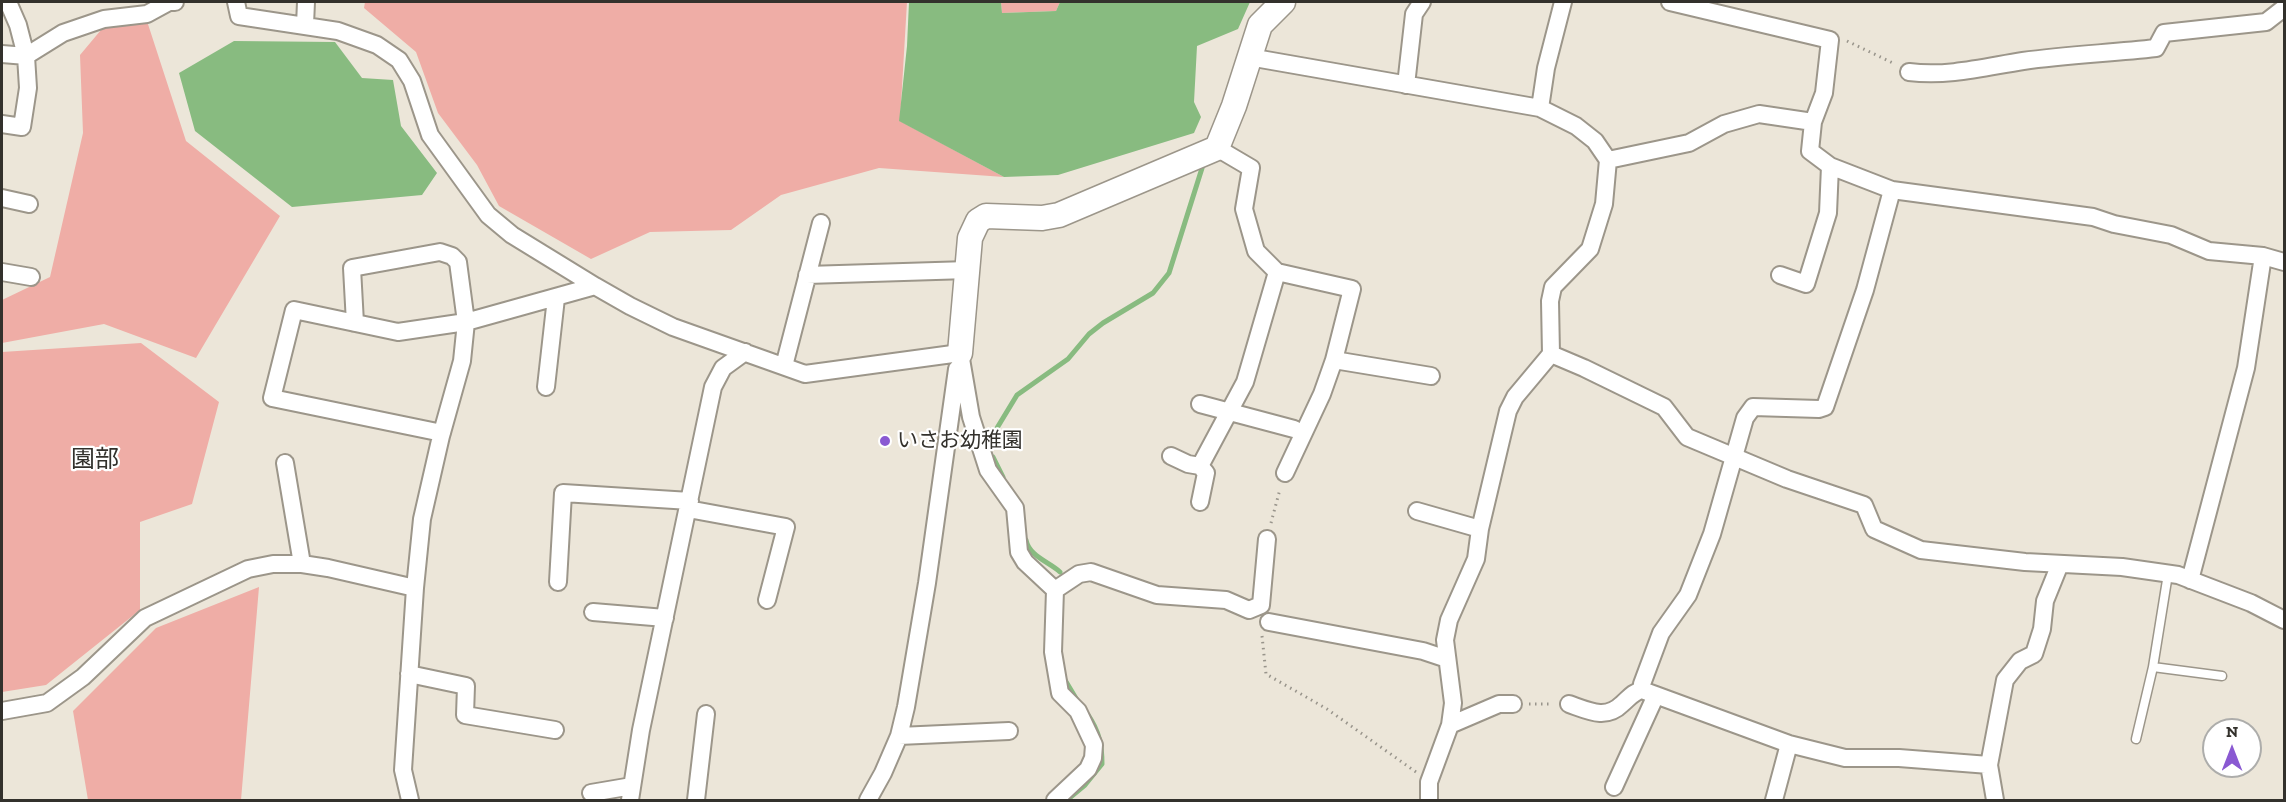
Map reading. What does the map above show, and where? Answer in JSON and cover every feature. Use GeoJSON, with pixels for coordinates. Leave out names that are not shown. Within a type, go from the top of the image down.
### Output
{"type":"FeatureCollection","features":[{"type":"Feature","properties":{"kind":"street"},"geometry":{"type":"LineString","coordinates":[[2,124],[22,127],[28,88],[26,56],[18,25],[8,2]]}},
{"type":"Feature","properties":{"kind":"street"},"geometry":{"type":"LineString","coordinates":[[2,54],[26,56],[63,33],[104,19],[147,14],[169,2],[175,2]]}},
{"type":"Feature","properties":{"kind":"street"},"geometry":{"type":"LineString","coordinates":[[236,2],[239,16],[338,30],[377,45],[399,60],[412,81],[430,135],[488,214],[512,236],[630,306],[673,327],[806,374],[960,353]]}},
{"type":"Feature","properties":{"kind":"street"},"geometry":{"type":"LineString","coordinates":[[305,25],[306,2]]}},
{"type":"Feature","properties":{"kind":"street"},"geometry":{"type":"LineString","coordinates":[[868,801],[899,736],[906,707],[927,583],[960,353],[970,238],[978,221],[986,216],[1042,218],[1059,215],[1217,148],[1234,106],[1260,25],[1283,2]]}},
{"type":"Feature","properties":{"kind":"street"},"geometry":{"type":"LineString","coordinates":[[1406,85],[1414,14],[1422,2]]}},
{"type":"Feature","properties":{"kind":"street"},"geometry":{"type":"LineString","coordinates":[[1540,108],[1546,68],[1563,2]]}},
{"type":"Feature","properties":{"kind":"street"},"geometry":{"type":"LineString","coordinates":[[1670,2],[1693,4],[1830,40],[1824,93],[1814,122],[1810,151],[1830,166],[1892,190],[2092,217],[2114,224],[2171,235],[2209,251],[2263,256],[2284,262]]}},
{"type":"Feature","properties":{"kind":"street"},"geometry":{"type":"LineString","coordinates":[[1909,72],[1953,73],[2025,61],[2156,48],[2164,33],[2266,22],[2284,8]]}},
{"type":"Feature","properties":{"kind":"street"},"geometry":{"type":"LineString","coordinates":[[1249,57],[1540,108],[1576,126],[1596,141],[1608,160],[1604,204],[1590,249],[1553,287],[1550,301],[1551,354],[1515,397],[1508,411],[1480,530],[1476,559],[1449,620],[1445,640],[1453,703],[1450,725],[1429,782],[1429,801]]}},
{"type":"Feature","properties":{"kind":"street"},"geometry":{"type":"LineString","coordinates":[[1608,160],[1689,143],[1724,124],[1759,114],[1814,122]]}},
{"type":"Feature","properties":{"kind":"street"},"geometry":{"type":"LineString","coordinates":[[1217,148],[1251,168],[1244,209],[1256,251],[1277,272],[1352,289],[1334,360],[1322,394],[1285,473]]}},
{"type":"Feature","properties":{"kind":"street"},"geometry":{"type":"LineString","coordinates":[[1780,275],[1806,284],[1828,213],[1830,166]]}},
{"type":"Feature","properties":{"kind":"street"},"geometry":{"type":"LineString","coordinates":[[1649,693],[1642,684],[1661,633],[1688,595],[1712,534],[1745,418],[1754,407],[1819,409],[1825,407],[1865,290],[1892,190]]}},
{"type":"Feature","properties":{"kind":"street"},"geometry":{"type":"LineString","coordinates":[[2,198],[29,204]]}},
{"type":"Feature","properties":{"kind":"street"},"geometry":{"type":"LineString","coordinates":[[784,366],[821,223]]}},
{"type":"Feature","properties":{"kind":"street"},"geometry":{"type":"LineString","coordinates":[[355,323],[352,268],[440,252],[452,256],[458,262],[466,322],[462,361],[422,519],[415,588],[403,770],[410,801]]}},
{"type":"Feature","properties":{"kind":"street"},"geometry":{"type":"LineString","coordinates":[[2190,580],[2246,368],[2263,256]]}},
{"type":"Feature","properties":{"kind":"street"},"geometry":{"type":"LineString","coordinates":[[807,275],[968,270]]}},
{"type":"Feature","properties":{"kind":"street"},"geometry":{"type":"LineString","coordinates":[[2,272],[31,277]]}},
{"type":"Feature","properties":{"kind":"street"},"geometry":{"type":"LineString","coordinates":[[1200,466],[1245,382],[1277,272]]}},
{"type":"Feature","properties":{"kind":"street"},"geometry":{"type":"LineString","coordinates":[[442,434],[272,398],[294,310],[398,332],[466,322],[595,286]]}},
{"type":"Feature","properties":{"kind":"street"},"geometry":{"type":"LineString","coordinates":[[546,387],[556,298]]}},
{"type":"Feature","properties":{"kind":"street"},"geometry":{"type":"LineString","coordinates":[[591,794],[631,793],[641,730],[713,387],[723,368],[745,352]]}},
{"type":"Feature","properties":{"kind":"street"},"geometry":{"type":"LineString","coordinates":[[960,353],[971,417],[988,470],[1015,508],[1019,552],[1025,562],[1055,590],[1053,652],[1060,693],[1078,711],[1094,745],[1093,759],[1088,769],[1055,801]]}},
{"type":"Feature","properties":{"kind":"street"},"geometry":{"type":"LineString","coordinates":[[1551,354],[1664,407],[1687,437],[1787,479],[1864,505],[1874,530],[1921,550],[2025,562],[2122,567],[2168,574],[2251,603],[2284,620]]}},
{"type":"Feature","properties":{"kind":"street"},"geometry":{"type":"LineString","coordinates":[[1334,360],[1431,376]]}},
{"type":"Feature","properties":{"kind":"street"},"geometry":{"type":"LineString","coordinates":[[1200,404],[1294,429]]}},
{"type":"Feature","properties":{"kind":"street"},"geometry":{"type":"LineString","coordinates":[[1171,456],[1188,464],[1200,466],[1206,473],[1200,502]]}},
{"type":"Feature","properties":{"kind":"street"},"geometry":{"type":"LineString","coordinates":[[285,463],[302,564]]}},
{"type":"Feature","properties":{"kind":"street"},"geometry":{"type":"LineString","coordinates":[[558,582],[563,492],[689,505],[786,527],[767,600]]}},
{"type":"Feature","properties":{"kind":"street"},"geometry":{"type":"LineString","coordinates":[[1417,511],[1480,530]]}},
{"type":"Feature","properties":{"kind":"street"},"geometry":{"type":"LineString","coordinates":[[1055,590],[1079,574],[1092,572],[1157,595],[1226,600],[1250,610],[1261,605],[1267,539]]}},
{"type":"Feature","properties":{"kind":"street"},"geometry":{"type":"LineString","coordinates":[[2,711],[47,704],[83,677],[145,618],[248,569],[273,564],[302,564],[415,588]]}},
{"type":"Feature","properties":{"kind":"street"},"geometry":{"type":"LineString","coordinates":[[1995,801],[1989,765],[2005,680],[2019,661],[2034,654],[2042,629],[2045,601],[2060,564]]}},
{"type":"Feature","properties":{"kind":"street"},"geometry":{"type":"LineString","coordinates":[[593,612],[665,618]]}},
{"type":"Feature","properties":{"kind":"street"},"geometry":{"type":"LineString","coordinates":[[1269,622],[1423,651],[1446,659]]}},
{"type":"Feature","properties":{"kind":"street"},"geometry":{"type":"LineString","coordinates":[[409,674],[466,686],[465,716],[555,730]]}},
{"type":"Feature","properties":{"kind":"street"},"geometry":{"type":"LineString","coordinates":[[1569,704],[1600,714],[1614,711],[1635,692],[1649,693],[1789,744],[1845,758],[1899,758],[1989,765]]}},
{"type":"Feature","properties":{"kind":"street"},"geometry":{"type":"LineString","coordinates":[[1614,788],[1649,693]]}},
{"type":"Feature","properties":{"kind":"street"},"geometry":{"type":"LineString","coordinates":[[1450,725],[1499,704],[1513,704]]}},
{"type":"Feature","properties":{"kind":"street"},"geometry":{"type":"LineString","coordinates":[[696,801],[706,714]]}},
{"type":"Feature","properties":{"kind":"street"},"geometry":{"type":"LineString","coordinates":[[899,736],[1009,731]]}},
{"type":"Feature","properties":{"kind":"street"},"geometry":{"type":"LineString","coordinates":[[1774,801],[1789,744]]}},
{"type":"Feature","properties":{"kind":"lane"},"geometry":{"type":"LineString","coordinates":[[2136,739],[2153,667],[2168,574]]}},
{"type":"Feature","properties":{"kind":"lane"},"geometry":{"type":"LineString","coordinates":[[2153,667],[2222,676]]}},
{"type":"Feature","properties":{"kind":"path"},"geometry":{"type":"LineString","coordinates":[[1830,40],[1846,40],[1876,53],[1909,72]]}},
{"type":"Feature","properties":{"kind":"path"},"geometry":{"type":"LineString","coordinates":[[1267,539],[1285,473]]}},
{"type":"Feature","properties":{"kind":"path"},"geometry":{"type":"LineString","coordinates":[[1250,610],[1262,636],[1266,674],[1327,710],[1429,782]]}},
{"type":"Feature","properties":{"kind":"path"},"geometry":{"type":"LineString","coordinates":[[1513,704],[1569,704]]}},
{"type":"Feature","properties":{"kind":"shaded area"},"geometry":{"type":"Polygon","coordinates":[[[365,2],[907,2],[900,121],[1004,177],[879,168],[781,195],[731,230],[650,232],[591,259],[499,206],[477,165],[438,113],[416,52],[364,8],[365,2]]]}},
{"type":"Feature","properties":{"kind":"shaded area"},"geometry":{"type":"Polygon","coordinates":[[[909,2],[1001,2],[1002,13],[1056,11],[1060,2],[1250,2],[1238,29],[1197,46],[1194,102],[1201,117],[1194,133],[1058,175],[1004,177],[899,121],[909,2]]]}},
{"type":"Feature","properties":{"kind":"shaded area"},"geometry":{"type":"Polygon","coordinates":[[[1001,2],[1060,2],[1056,11],[1002,13],[1001,2]]]}},
{"type":"Feature","properties":{"kind":"shaded area"},"geometry":{"type":"Polygon","coordinates":[[[146,18],[186,141],[280,216],[196,358],[104,324],[2,343],[2,300],[50,277],[83,133],[80,55],[106,24],[146,18]]]}},
{"type":"Feature","properties":{"kind":"shaded area"},"geometry":{"type":"Polygon","coordinates":[[[234,41],[335,42],[362,78],[393,80],[401,126],[437,173],[422,195],[292,207],[195,131],[179,73],[234,41]]]}},
{"type":"Feature","properties":{"kind":"shaded area"},"geometry":{"type":"Polygon","coordinates":[[[141,343],[219,402],[192,504],[140,522],[140,610],[46,685],[2,692],[2,352],[141,343]]]}},
{"type":"Feature","properties":{"kind":"shaded area"},"geometry":{"type":"Polygon","coordinates":[[[259,587],[241,800],[88,800],[73,711],[156,628],[259,587]]]}},
{"type":"Feature","properties":{"kind":"waterway"},"geometry":{"type":"LineString","coordinates":[[997,428],[1017,395],[1068,359],[1089,334],[1103,323],[1153,293],[1169,273],[1203,165]]}},
{"type":"Feature","properties":{"kind":"waterway"},"geometry":{"type":"LineString","coordinates":[[993,457],[1003,477]]}},
{"type":"Feature","properties":{"kind":"waterway"},"geometry":{"type":"LineString","coordinates":[[1026,540],[1035,555],[1060,572]]}},
{"type":"Feature","properties":{"kind":"waterway"},"geometry":{"type":"LineString","coordinates":[[1065,680],[1077,700]]}},
{"type":"Feature","properties":{"kind":"waterway"},"geometry":{"type":"LineString","coordinates":[[1067,800],[1085,785],[1102,764],[1099,738],[1088,715]]}},
{"type":"Feature","properties":{"kind":"place","name":"いさお幼稚園"},"geometry":{"type":"Point","coordinates":[885,441]}},
{"type":"Feature","properties":{"kind":"district","name":"園部"},"geometry":{"type":"Point","coordinates":[95,460]}}]}
